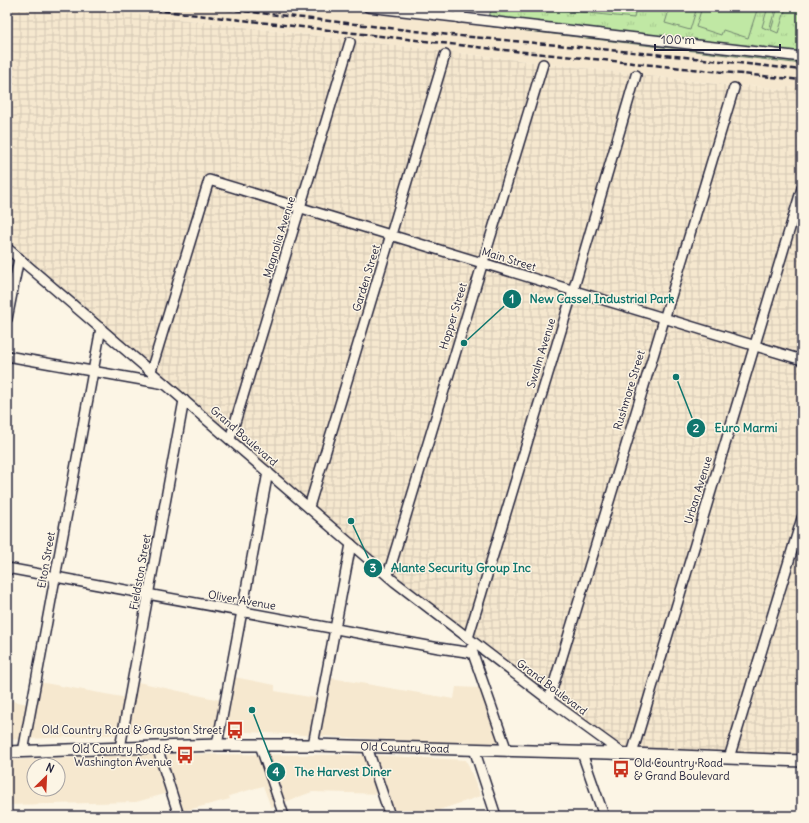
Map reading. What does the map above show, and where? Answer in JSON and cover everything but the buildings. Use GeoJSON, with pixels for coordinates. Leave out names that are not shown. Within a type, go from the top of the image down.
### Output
{"type":"FeatureCollection","features":[{"type":"Feature","properties":{"kind":"main road","name":"Old Country Road"},"geometry":{"type":"LineString","coordinates":[[7,752],[217,745],[314,745],[627,754],[802,761]]}},
{"type":"Feature","properties":{"kind":"street"},"geometry":{"type":"LineString","coordinates":[[368,7],[802,57]]}},
{"type":"Feature","properties":{"kind":"street"},"geometry":{"type":"LineString","coordinates":[[459,18],[462,7]]}},
{"type":"Feature","properties":{"kind":"street","name":"Magnolia Avenue"},"geometry":{"type":"LineString","coordinates":[[230,439],[350,42]]}},
{"type":"Feature","properties":{"kind":"street","name":"Garden Street"},"geometry":{"type":"LineString","coordinates":[[309,507],[445,55]]}},
{"type":"Feature","properties":{"kind":"street","name":"Hopper Street"},"geometry":{"type":"LineString","coordinates":[[388,576],[543,64]]}},
{"type":"Feature","properties":{"kind":"street","name":"Swalm Avenue"},"geometry":{"type":"LineString","coordinates":[[468,638],[636,75]]}},
{"type":"Feature","properties":{"kind":"street","name":"Rushmore Street"},"geometry":{"type":"LineString","coordinates":[[549,700],[734,88]]}},
{"type":"Feature","properties":{"kind":"street","name":"Main Street"},"geometry":{"type":"LineString","coordinates":[[151,371],[209,180],[802,360]]}},
{"type":"Feature","properties":{"kind":"street","name":"Urban Avenue"},"geometry":{"type":"LineString","coordinates":[[627,754],[802,188]]}},
{"type":"Feature","properties":{"kind":"street","name":"Grand Boulevard"},"geometry":{"type":"LineString","coordinates":[[7,248],[167,384],[388,576],[549,700],[627,754]]}},
{"type":"Feature","properties":{"kind":"street"},"geometry":{"type":"LineString","coordinates":[[7,319],[19,258]]}},
{"type":"Feature","properties":{"kind":"street","name":"Elton Street"},"geometry":{"type":"LineString","coordinates":[[23,752],[101,328]]}},
{"type":"Feature","properties":{"kind":"street"},"geometry":{"type":"LineString","coordinates":[[7,356],[167,384]]}},
{"type":"Feature","properties":{"kind":"street","name":"Fieldston Street"},"geometry":{"type":"LineString","coordinates":[[120,748],[184,400]]}},
{"type":"Feature","properties":{"kind":"street"},"geometry":{"type":"LineString","coordinates":[[217,745],[268,472]]}},
{"type":"Feature","properties":{"kind":"street"},"geometry":{"type":"LineString","coordinates":[[729,758],[802,518]]}},
{"type":"Feature","properties":{"kind":"street"},"geometry":{"type":"LineString","coordinates":[[314,745],[351,544]]}},
{"type":"Feature","properties":{"kind":"street","name":"Oliver Avenue"},"geometry":{"type":"LineString","coordinates":[[7,568],[473,653]]}},
{"type":"Feature","properties":{"kind":"street"},"geometry":{"type":"LineString","coordinates":[[468,638],[507,751]]}},
{"type":"Feature","properties":{"kind":"street"},"geometry":{"type":"LineString","coordinates":[[260,745],[284,816]]}},
{"type":"Feature","properties":{"kind":"street"},"geometry":{"type":"LineString","coordinates":[[157,747],[179,816]]}},
{"type":"Feature","properties":{"kind":"street"},"geometry":{"type":"LineString","coordinates":[[367,747],[390,816]]}},
{"type":"Feature","properties":{"kind":"street"},"geometry":{"type":"LineString","coordinates":[[474,750],[496,816]]}},
{"type":"Feature","properties":{"kind":"street"},"geometry":{"type":"LineString","coordinates":[[582,753],[604,816]]}},
{"type":"Feature","properties":{"kind":"shaded area"},"geometry":{"type":"Polygon","coordinates":[[[7,7],[78,7],[741,87],[750,85],[782,90],[785,87],[802,88],[802,756],[622,747],[465,630],[376,559],[7,240],[7,7]]]}},
{"type":"Feature","properties":{"kind":"shaded area"},"geometry":{"type":"Polygon","coordinates":[[[78,7],[316,7],[486,26],[802,64],[802,88],[785,87],[782,90],[750,85],[741,87],[78,7]]]}},
{"type":"Feature","properties":{"kind":"shaded area"},"geometry":{"type":"Polygon","coordinates":[[[234,677],[275,685],[275,691],[327,700],[331,678],[454,699],[456,687],[480,688],[500,746],[211,730],[7,740],[7,700],[34,705],[39,682],[133,699],[138,682],[229,702],[234,677]]]}},
{"type":"Feature","properties":{"kind":"shaded area"},"geometry":{"type":"Polygon","coordinates":[[[162,754],[371,755],[466,760],[481,796],[421,816],[393,816],[384,794],[312,792],[271,807],[263,786],[229,796],[230,799],[180,812],[172,792],[136,802],[7,805],[7,760],[26,759],[26,797],[66,797],[66,758],[162,754]]]}},
{"type":"Feature","properties":{"kind":"green space"},"geometry":{"type":"Polygon","coordinates":[[[492,7],[802,7],[802,64],[486,26],[492,7]]]}},
{"type":"Feature","properties":{"kind":"green space"},"geometry":{"type":"Polygon","coordinates":[[[535,7],[636,7],[634,18],[535,7]]]}},
{"type":"Feature","properties":{"kind":"green space"},"geometry":{"type":"Polygon","coordinates":[[[670,7],[697,7],[690,30],[665,23],[670,7]]]}},
{"type":"Feature","properties":{"kind":"green space"},"geometry":{"type":"Polygon","coordinates":[[[702,7],[758,7],[748,38],[723,30],[721,35],[696,27],[702,7]]]}},
{"type":"Feature","properties":{"kind":"green space"},"geometry":{"type":"Polygon","coordinates":[[[768,7],[776,7],[769,30],[762,27],[768,7]]]}},
{"type":"Feature","properties":{"kind":"green space"},"geometry":{"type":"Polygon","coordinates":[[[778,7],[786,8],[778,33],[771,30],[778,7]]]}},
{"type":"Feature","properties":{"kind":"railway"},"geometry":{"type":"LineString","coordinates":[[128,7],[494,49],[802,80]]}},
{"type":"Feature","properties":{"kind":"railway"},"geometry":{"type":"LineString","coordinates":[[209,7],[450,35],[685,57],[802,70]]}},
{"type":"Feature","properties":{"kind":"place","name":"New Cassel Industrial Park"},"geometry":{"type":"Point","coordinates":[464,343]}},
{"type":"Feature","properties":{"kind":"place","name":"Euro Marmi"},"geometry":{"type":"Point","coordinates":[676,377]}},
{"type":"Feature","properties":{"kind":"place","name":"Alante Security Group Inc"},"geometry":{"type":"Point","coordinates":[351,521]}},
{"type":"Feature","properties":{"kind":"place","name":"The Harvest Diner"},"geometry":{"type":"Point","coordinates":[252,710]}},
{"type":"Feature","properties":{"kind":"place","name":"Old Country Road & Grayston Street"},"geometry":{"type":"Point","coordinates":[235,730]}},
{"type":"Feature","properties":{"kind":"place","name":"Old Country Road & Washington Avenue"},"geometry":{"type":"Point","coordinates":[185,755]}},
{"type":"Feature","properties":{"kind":"place","name":"Old Country Road & Grand Boulevard"},"geometry":{"type":"Point","coordinates":[621,769]}}]}
